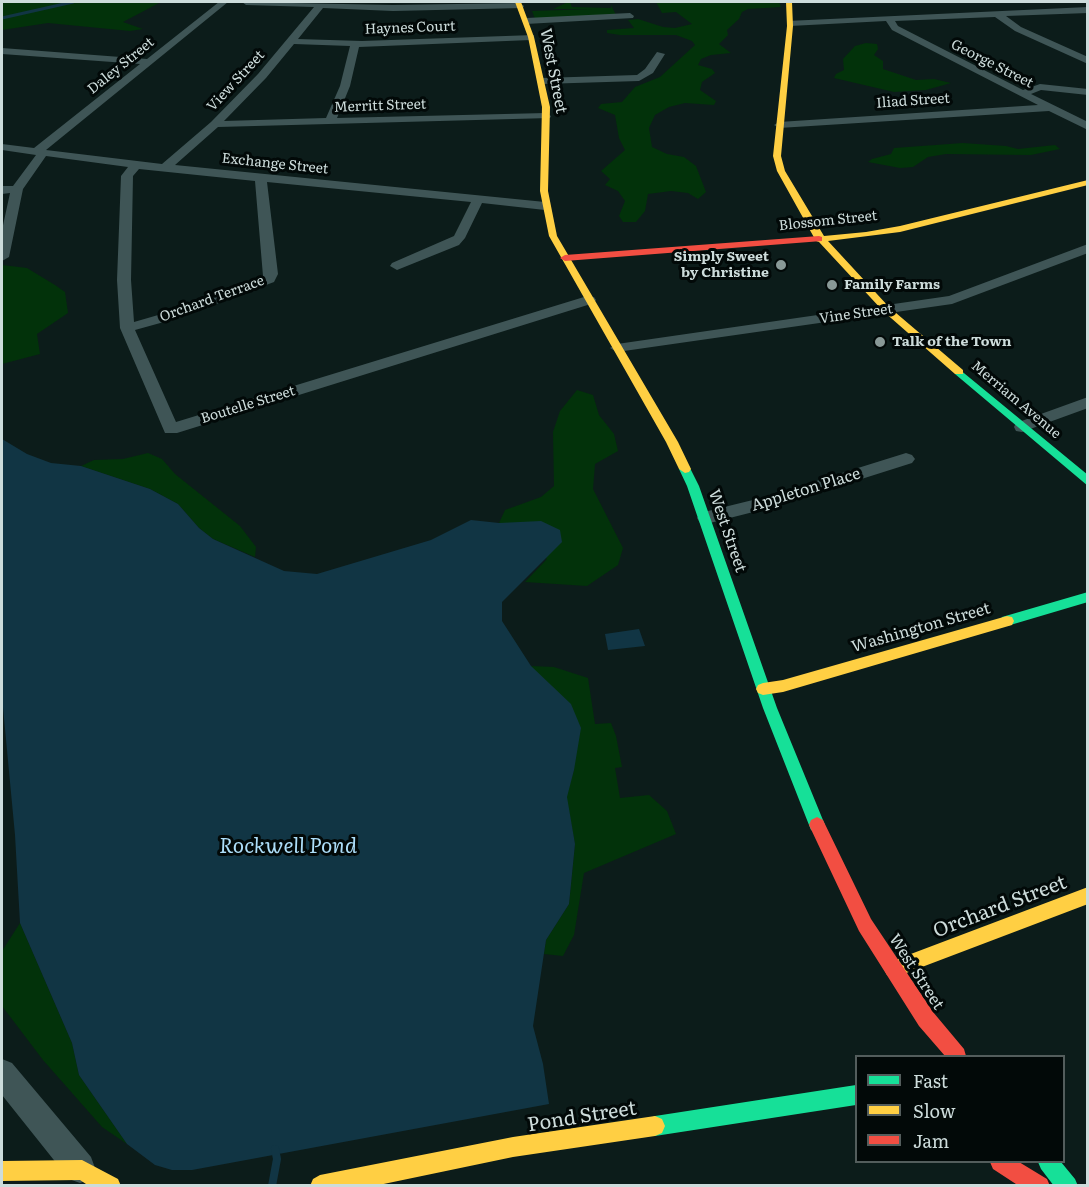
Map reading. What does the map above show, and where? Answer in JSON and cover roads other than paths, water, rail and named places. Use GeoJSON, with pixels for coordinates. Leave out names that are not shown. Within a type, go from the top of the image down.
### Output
{"type":"FeatureCollection","features":[{"type":"Feature","properties":{"kind":"street","name":"Daley Street"},"geometry":{"type":"LineString","coordinates":[[17,189],[39,152],[224,2]]}},
{"type":"Feature","properties":{"kind":"street"},"geometry":{"type":"LineString","coordinates":[[246,2],[398,8],[519,4]]}},
{"type":"Feature","properties":{"kind":"street","name":"Merriam Avenue"},"geometry":{"type":"LineString","coordinates":[[789,2],[790,23],[777,156],[781,171],[801,210],[822,240],[886,309],[1088,482]]}},
{"type":"Feature","properties":{"kind":"street"},"geometry":{"type":"LineString","coordinates":[[1077,2],[1088,8]]}},
{"type":"Feature","properties":{"kind":"street","name":"West Street"},"geometry":{"type":"LineString","coordinates":[[519,4],[531,37],[542,81],[546,116],[545,206],[553,236],[677,451],[706,518],[763,689],[812,816],[865,925],[926,1019],[955,1055]]}},
{"type":"Feature","properties":{"kind":"street","name":"View Street"},"geometry":{"type":"LineString","coordinates":[[165,168],[215,124],[262,75],[321,5]]}},
{"type":"Feature","properties":{"kind":"street"},"geometry":{"type":"LineString","coordinates":[[790,23],[1088,8]]}},
{"type":"Feature","properties":{"kind":"street"},"geometry":{"type":"LineString","coordinates":[[997,14],[1018,29],[1088,61]]}},
{"type":"Feature","properties":{"kind":"street"},"geometry":{"type":"LineString","coordinates":[[526,21],[630,16]]}},
{"type":"Feature","properties":{"kind":"street","name":"George Street"},"geometry":{"type":"LineString","coordinates":[[888,18],[895,28],[1088,127]]}},
{"type":"Feature","properties":{"kind":"street","name":"Haynes Court"},"geometry":{"type":"LineString","coordinates":[[290,41],[355,44],[531,37]]}},
{"type":"Feature","properties":{"kind":"street"},"geometry":{"type":"LineString","coordinates":[[330,122],[345,86],[355,44]]}},
{"type":"Feature","properties":{"kind":"street"},"geometry":{"type":"LineString","coordinates":[[2,51],[148,62]]}},
{"type":"Feature","properties":{"kind":"street"},"geometry":{"type":"LineString","coordinates":[[542,81],[639,78],[649,71],[660,54]]}},
{"type":"Feature","properties":{"kind":"street"},"geometry":{"type":"LineString","coordinates":[[1022,94],[1040,87],[1088,92]]}},
{"type":"Feature","properties":{"kind":"street","name":"Iliad Street"},"geometry":{"type":"LineString","coordinates":[[779,125],[1048,108]]}},
{"type":"Feature","properties":{"kind":"street","name":"Merritt Street"},"geometry":{"type":"LineString","coordinates":[[215,124],[546,116]]}},
{"type":"Feature","properties":{"kind":"street","name":"Exchange Street"},"geometry":{"type":"LineString","coordinates":[[2,147],[136,165],[545,206]]}},
{"type":"Feature","properties":{"kind":"street","name":"Boutelle Street"},"geometry":{"type":"LineString","coordinates":[[136,165],[127,176],[124,280],[127,328],[171,429],[589,300]]}},
{"type":"Feature","properties":{"kind":"street","name":"Orchard Terrace"},"geometry":{"type":"LineString","coordinates":[[127,328],[177,314],[269,279],[271,274],[261,178]]}},
{"type":"Feature","properties":{"kind":"street","name":"Blossom Street"},"geometry":{"type":"LineString","coordinates":[[566,258],[822,240],[900,229],[1088,182]]}},
{"type":"Feature","properties":{"kind":"street"},"geometry":{"type":"LineString","coordinates":[[2,190],[17,189],[2,257]]}},
{"type":"Feature","properties":{"kind":"street"},"geometry":{"type":"LineString","coordinates":[[397,266],[459,238],[478,200]]}},
{"type":"Feature","properties":{"kind":"street","name":"Vine Street"},"geometry":{"type":"LineString","coordinates":[[617,348],[952,300],[1088,248]]}},
{"type":"Feature","properties":{"kind":"street"},"geometry":{"type":"LineString","coordinates":[[1022,427],[1088,402]]}},
{"type":"Feature","properties":{"kind":"street","name":"Appleton Place"},"geometry":{"type":"LineString","coordinates":[[706,518],[767,503],[906,459]]}},
{"type":"Feature","properties":{"kind":"street","name":"Washington Street"},"geometry":{"type":"LineString","coordinates":[[763,689],[783,686],[1088,597]]}},
{"type":"Feature","properties":{"kind":"street","name":"Orchard Street"},"geometry":{"type":"LineString","coordinates":[[893,969],[1088,895]]}},
{"type":"Feature","properties":{"kind":"street"},"geometry":{"type":"LineString","coordinates":[[2,1073],[82,1170],[111,1185]]}},
{"type":"Feature","properties":{"kind":"street","name":"Pond Street"},"geometry":{"type":"LineString","coordinates":[[320,1185],[513,1147],[855,1097]]}},
{"type":"Feature","properties":{"kind":"street"},"geometry":{"type":"LineString","coordinates":[[1003,1163],[1040,1185]]}},
{"type":"Feature","properties":{"kind":"street"},"geometry":{"type":"LineString","coordinates":[[1050,1163],[1068,1185]]}},
{"type":"Feature","properties":{"kind":"street"},"geometry":{"type":"LineString","coordinates":[[2,1171],[82,1170]]}},
{"type":"Feature","properties":{"kind":"water","name":"Rockwell Pond"},"geometry":{"type":"Polygon","coordinates":[[[2,439],[27,454],[51,463],[81,466],[150,489],[178,504],[199,528],[213,539],[284,571],[317,574],[431,540],[471,520],[499,523],[541,521],[560,530],[562,542],[502,602],[502,621],[531,666],[571,704],[581,728],[567,797],[575,844],[569,904],[546,940],[533,1026],[543,1064],[549,1104],[192,1170],[172,1170],[155,1165],[127,1144],[79,1075],[72,1043],[20,923],[15,835],[2,697],[2,439]]]}},
{"type":"Feature","properties":{"kind":"water"},"geometry":{"type":"Polygon","coordinates":[[[639,629],[645,646],[608,650],[605,634],[639,629]]]}},
{"type":"Feature","properties":{"kind":"waterway"},"geometry":{"type":"LineString","coordinates":[[2,18],[73,2]]}},
{"type":"Feature","properties":{"kind":"waterway"},"geometry":{"type":"LineString","coordinates":[[272,1186],[277,1159],[275,1149]]}},
{"type":"Feature","properties":{"kind":"place","name":"Simply Sweet by Christine"},"geometry":{"type":"Point","coordinates":[781,265]}},
{"type":"Feature","properties":{"kind":"place","name":"Family Farms"},"geometry":{"type":"Point","coordinates":[832,285]}},
{"type":"Feature","properties":{"kind":"place","name":"Talk of the Town"},"geometry":{"type":"Point","coordinates":[880,342]}}]}
